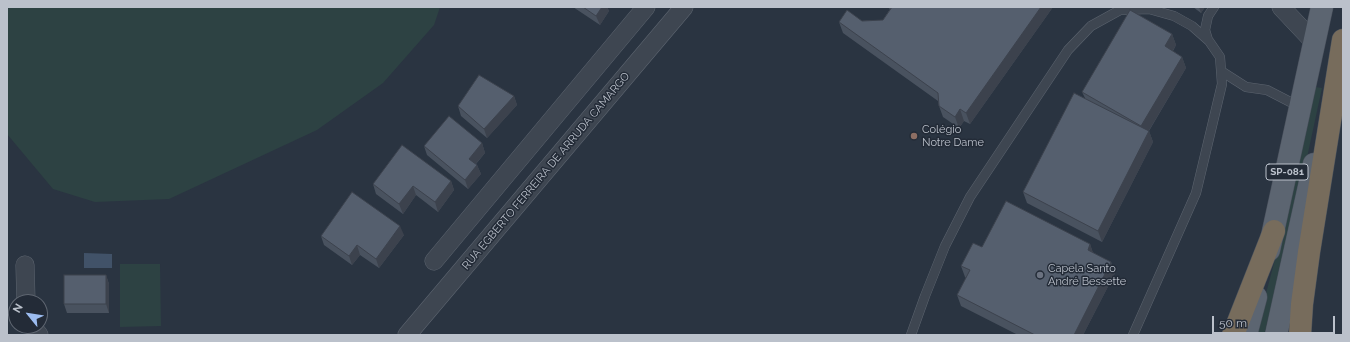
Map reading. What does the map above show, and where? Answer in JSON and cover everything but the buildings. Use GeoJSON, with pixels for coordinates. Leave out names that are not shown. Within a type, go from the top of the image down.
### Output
{"type":"FeatureCollection","features":[{"type":"Feature","properties":{"kind":"highway"},"geometry":{"type":"LineString","coordinates":[[1300,335],[1302,304],[1309,252],[1343,40]]}},
{"type":"Feature","properties":{"kind":"highway"},"geometry":{"type":"LineString","coordinates":[[1233,335],[1274,231]]}},
{"type":"Feature","properties":{"kind":"main road","name":"SP-081"},"geometry":{"type":"LineString","coordinates":[[1246,335],[1274,231],[1322,7]]}},
{"type":"Feature","properties":{"kind":"main road","name":"SP-081"},"geometry":{"type":"LineString","coordinates":[[1276,335],[1343,30]]}},
{"type":"Feature","properties":{"kind":"street"},"geometry":{"type":"LineString","coordinates":[[434,261],[646,7]]}},
{"type":"Feature","properties":{"kind":"street","name":"RUA EGBERTO FERREIRA DE ARRUDA CAMARGO"},"geometry":{"type":"LineString","coordinates":[[407,335],[684,7]]}},
{"type":"Feature","properties":{"kind":"street"},"geometry":{"type":"LineString","coordinates":[[1281,7],[1314,42]]}},
{"type":"Feature","properties":{"kind":"street"},"geometry":{"type":"LineString","coordinates":[[25,264],[26,294]]}},
{"type":"Feature","properties":{"kind":"lane"},"geometry":{"type":"LineString","coordinates":[[911,335],[945,246],[970,197],[1068,50],[1091,26],[1120,10],[1172,7]]}},
{"type":"Feature","properties":{"kind":"lane"},"geometry":{"type":"LineString","coordinates":[[1209,41],[1205,30],[1208,16],[1214,7]]}},
{"type":"Feature","properties":{"kind":"lane"},"geometry":{"type":"LineString","coordinates":[[1132,335],[1196,193],[1222,84],[1220,57],[1209,41],[1192,26],[1180,19],[1149,9]]}},
{"type":"Feature","properties":{"kind":"lane"},"geometry":{"type":"LineString","coordinates":[[1221,71],[1246,87],[1267,90],[1300,107]]}},
{"type":"Feature","properties":{"kind":"green space"},"geometry":{"type":"Polygon","coordinates":[[[7,7],[440,7],[434,25],[383,83],[317,130],[169,199],[95,202],[53,189],[7,134],[7,7]]]}},
{"type":"Feature","properties":{"kind":"green space"},"geometry":{"type":"Polygon","coordinates":[[[1315,87],[1322,88],[1294,218],[1264,335],[1255,335],[1287,214],[1315,87]]]}},
{"type":"Feature","properties":{"kind":"green space"},"geometry":{"type":"Polygon","coordinates":[[[120,264],[160,264],[161,326],[120,327],[120,264]]]}},
{"type":"Feature","properties":{"kind":"water"},"geometry":{"type":"Polygon","coordinates":[[[84,253],[112,254],[112,268],[84,268],[84,253]]]}},
{"type":"Feature","properties":{"kind":"place","name":"Colégio Notre Dame"},"geometry":{"type":"Point","coordinates":[914,136]}},
{"type":"Feature","properties":{"kind":"place","name":"Capela Santo André Bessette"},"geometry":{"type":"Point","coordinates":[1040,275]}}]}
